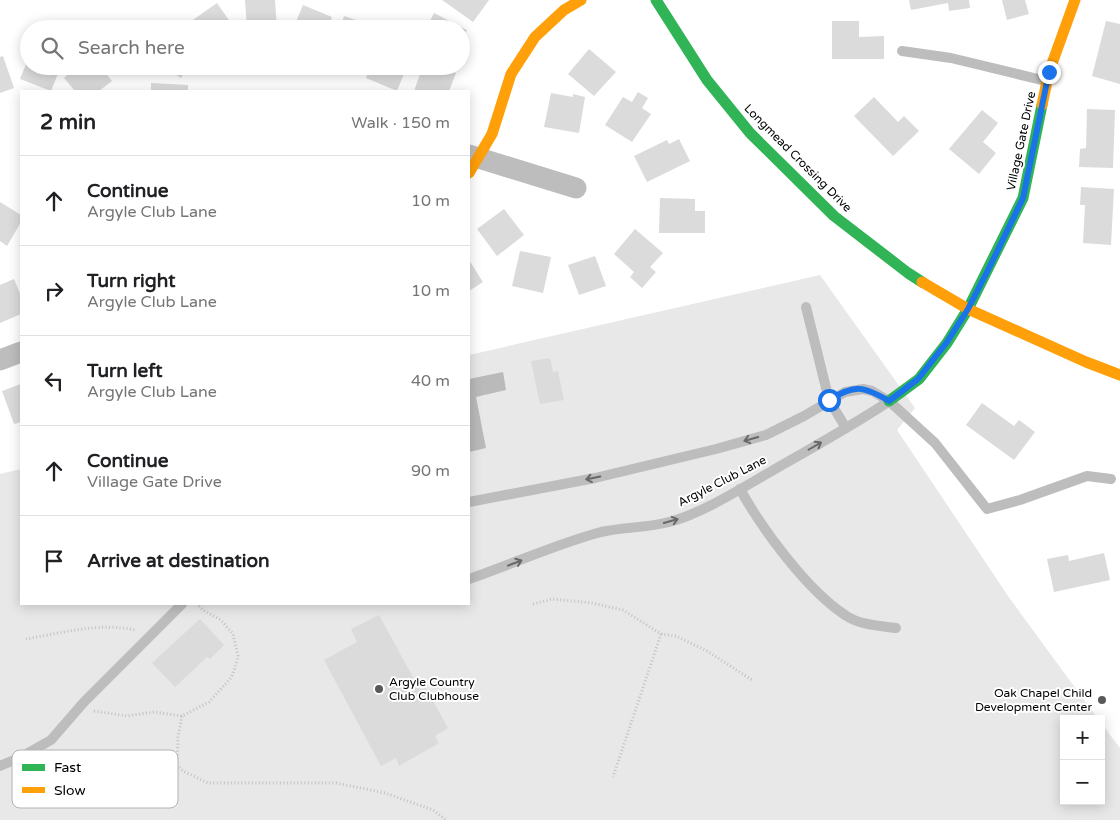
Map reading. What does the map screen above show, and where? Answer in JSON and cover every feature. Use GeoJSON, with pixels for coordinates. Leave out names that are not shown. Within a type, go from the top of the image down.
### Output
{"type":"FeatureCollection","features":[{"type":"Feature","properties":{"kind":"street"},"geometry":{"type":"LineString","coordinates":[[576,188],[472,163],[492,134],[511,74],[535,37],[564,10],[581,0]]}},
{"type":"Feature","properties":{"kind":"street","name":"Longmead Crossing Drive"},"geometry":{"type":"LineString","coordinates":[[656,0],[707,80],[750,133],[834,216],[908,273],[968,309],[1120,375]]}},
{"type":"Feature","properties":{"kind":"street","name":"Village Gate Drive"},"geometry":{"type":"LineString","coordinates":[[968,309],[1023,198],[1047,82],[1075,0]]}},
{"type":"Feature","properties":{"kind":"street","name":"Argyle Club Lane"},"geometry":{"type":"LineString","coordinates":[[889,401],[918,379],[947,342],[968,309]]}},
{"type":"Feature","properties":{"kind":"street"},"geometry":{"type":"LineString","coordinates":[[0,360],[20,352]]}},
{"type":"Feature","properties":{"kind":"lane"},"geometry":{"type":"LineString","coordinates":[[902,51],[951,58],[1047,82]]}},
{"type":"Feature","properties":{"kind":"lane"},"geometry":{"type":"LineString","coordinates":[[806,307],[829,400],[846,428]]}},
{"type":"Feature","properties":{"kind":"lane","name":"Argyle Club Lane"},"geometry":{"type":"LineString","coordinates":[[470,502],[595,478],[766,435],[845,392],[864,388],[889,401],[935,443],[987,509],[1020,500],[1087,476],[1111,479]]}},
{"type":"Feature","properties":{"kind":"lane","name":"Argyle Club Lane"},"geometry":{"type":"LineString","coordinates":[[470,579],[567,542],[604,532],[669,522],[693,513],[740,489],[889,401]]}},
{"type":"Feature","properties":{"kind":"lane"},"geometry":{"type":"LineString","coordinates":[[740,489],[752,511],[817,592],[846,616],[875,626],[896,628]]}},
{"type":"Feature","properties":{"kind":"lane"},"geometry":{"type":"LineString","coordinates":[[33,750],[51,740],[84,702],[181,605]]}},
{"type":"Feature","properties":{"kind":"lane"},"geometry":{"type":"LineString","coordinates":[[0,766],[12,761]]}},
{"type":"Feature","properties":{"kind":"path"},"geometry":{"type":"LineString","coordinates":[[532,604],[552,599],[592,603],[623,610],[661,634],[676,636],[708,651],[752,680]]}},
{"type":"Feature","properties":{"kind":"path"},"geometry":{"type":"LineString","coordinates":[[84,702],[94,712],[126,716],[154,712],[182,716],[209,702],[231,678],[238,656],[232,634],[221,620],[197,605]]}},
{"type":"Feature","properties":{"kind":"path"},"geometry":{"type":"LineString","coordinates":[[26,639],[90,628],[121,627],[153,635]]}},
{"type":"Feature","properties":{"kind":"path"},"geometry":{"type":"LineString","coordinates":[[613,777],[661,634]]}},
{"type":"Feature","properties":{"kind":"path"},"geometry":{"type":"LineString","coordinates":[[178,750],[182,716]]}},
{"type":"Feature","properties":{"kind":"path"},"geometry":{"type":"LineString","coordinates":[[178,766],[183,771],[208,783],[336,783],[385,793],[433,810],[446,820]]}},
{"type":"Feature","properties":{"kind":"shaded area"},"geometry":{"type":"Polygon","coordinates":[[[820,275],[915,408],[897,430],[1008,596],[1095,715],[1060,715],[1060,805],[1105,805],[1105,728],[1120,748],[1120,820],[0,820],[0,474],[20,469],[20,605],[470,605],[470,355],[820,275]]]}},
{"type":"Feature","properties":{"kind":"shaded area"},"geometry":{"type":"Polygon","coordinates":[[[503,372],[506,390],[476,397],[486,448],[470,452],[470,379],[503,372]]]}},
{"type":"Feature","properties":{"kind":"building"},"geometry":{"type":"Polygon","coordinates":[[[245,0],[275,0],[276,20],[246,20],[245,0]]]}},
{"type":"Feature","properties":{"kind":"building"},"geometry":{"type":"Polygon","coordinates":[[[442,0],[489,0],[473,22],[442,0]]]}},
{"type":"Feature","properties":{"kind":"building"},"geometry":{"type":"Polygon","coordinates":[[[909,0],[969,0],[970,8],[949,11],[948,3],[911,10],[909,0]]]}},
{"type":"Feature","properties":{"kind":"building"},"geometry":{"type":"Polygon","coordinates":[[[1002,0],[1025,0],[1029,14],[1007,20],[1002,0]]]}},
{"type":"Feature","properties":{"kind":"building"},"geometry":{"type":"Polygon","coordinates":[[[217,3],[229,20],[193,20],[217,3]]]}},
{"type":"Feature","properties":{"kind":"building"},"geometry":{"type":"Polygon","coordinates":[[[303,5],[332,17],[331,20],[297,20],[303,5]]]}},
{"type":"Feature","properties":{"kind":"building"},"geometry":{"type":"Polygon","coordinates":[[[434,13],[448,20],[430,20],[434,13]]]}},
{"type":"Feature","properties":{"kind":"building"},"geometry":{"type":"Polygon","coordinates":[[[344,16],[356,20],[343,20],[344,16]]]}},
{"type":"Feature","properties":{"kind":"building"},"geometry":{"type":"Polygon","coordinates":[[[832,21],[859,21],[859,37],[884,36],[884,59],[832,59],[832,21]]]}},
{"type":"Feature","properties":{"kind":"building"},"geometry":{"type":"Polygon","coordinates":[[[1106,21],[1120,24],[1120,84],[1092,76],[1106,21]]]}},
{"type":"Feature","properties":{"kind":"building"},"geometry":{"type":"Polygon","coordinates":[[[589,49],[616,72],[594,96],[568,74],[589,49]]]}},
{"type":"Feature","properties":{"kind":"building"},"geometry":{"type":"Polygon","coordinates":[[[3,56],[14,88],[0,93],[0,57],[3,56]]]}},
{"type":"Feature","properties":{"kind":"building"},"geometry":{"type":"Polygon","coordinates":[[[22,75],[57,75],[51,90],[20,79],[22,75]]]}},
{"type":"Feature","properties":{"kind":"building"},"geometry":{"type":"Polygon","coordinates":[[[68,75],[107,75],[112,81],[100,90],[74,90],[64,78],[68,75]]]}},
{"type":"Feature","properties":{"kind":"building"},"geometry":{"type":"Polygon","coordinates":[[[367,75],[403,75],[397,90],[366,78],[367,75]]]}},
{"type":"Feature","properties":{"kind":"building"},"geometry":{"type":"Polygon","coordinates":[[[420,75],[455,75],[449,90],[414,90],[420,75]]]}},
{"type":"Feature","properties":{"kind":"building"},"geometry":{"type":"Polygon","coordinates":[[[151,83],[188,85],[188,90],[151,90],[151,83]]]}},
{"type":"Feature","properties":{"kind":"building"},"geometry":{"type":"Polygon","coordinates":[[[638,92],[648,98],[642,108],[651,114],[632,142],[605,125],[623,97],[632,102],[638,92]]]}},
{"type":"Feature","properties":{"kind":"building"},"geometry":{"type":"Polygon","coordinates":[[[551,93],[573,97],[573,94],[585,97],[579,133],[544,127],[551,93]]]}},
{"type":"Feature","properties":{"kind":"building"},"geometry":{"type":"Polygon","coordinates":[[[874,97],[898,122],[904,116],[919,131],[893,156],[854,116],[874,97]]]}},
{"type":"Feature","properties":{"kind":"building"},"geometry":{"type":"Polygon","coordinates":[[[1087,109],[1115,110],[1113,168],[1079,167],[1080,149],[1086,148],[1087,109]]]}},
{"type":"Feature","properties":{"kind":"building"},"geometry":{"type":"Polygon","coordinates":[[[982,110],[998,123],[983,142],[996,153],[979,174],[949,149],[982,110]]]}},
{"type":"Feature","properties":{"kind":"building"},"geometry":{"type":"Polygon","coordinates":[[[679,139],[690,161],[647,182],[634,156],[667,140],[669,144],[679,139]]]}},
{"type":"Feature","properties":{"kind":"building"},"geometry":{"type":"Polygon","coordinates":[[[1081,187],[1114,189],[1111,245],[1083,243],[1085,205],[1080,205],[1081,187]]]}},
{"type":"Feature","properties":{"kind":"building"},"geometry":{"type":"Polygon","coordinates":[[[660,198],[695,199],[695,211],[705,211],[705,233],[659,233],[660,198]]]}},
{"type":"Feature","properties":{"kind":"building"},"geometry":{"type":"Polygon","coordinates":[[[0,202],[20,214],[20,224],[7,246],[0,241],[0,202]]]}},
{"type":"Feature","properties":{"kind":"building"},"geometry":{"type":"Polygon","coordinates":[[[504,209],[524,235],[497,256],[477,229],[504,209]]]}},
{"type":"Feature","properties":{"kind":"building"},"geometry":{"type":"Polygon","coordinates":[[[635,229],[663,253],[650,267],[656,272],[642,288],[630,277],[634,272],[614,254],[635,229]]]}},
{"type":"Feature","properties":{"kind":"building"},"geometry":{"type":"Polygon","coordinates":[[[520,251],[551,257],[543,293],[512,286],[520,251]]]}},
{"type":"Feature","properties":{"kind":"building"},"geometry":{"type":"Polygon","coordinates":[[[595,256],[606,286],[579,295],[568,265],[595,256]]]}},
{"type":"Feature","properties":{"kind":"building"},"geometry":{"type":"Polygon","coordinates":[[[470,262],[483,282],[470,290],[470,262]]]}},
{"type":"Feature","properties":{"kind":"building"},"geometry":{"type":"Polygon","coordinates":[[[14,279],[20,294],[20,314],[0,323],[0,285],[14,279]]]}},
{"type":"Feature","properties":{"kind":"building"},"geometry":{"type":"Polygon","coordinates":[[[550,358],[553,372],[558,371],[564,400],[540,404],[531,361],[550,358]]]}},
{"type":"Feature","properties":{"kind":"building"},"geometry":{"type":"Polygon","coordinates":[[[20,384],[20,422],[14,424],[2,391],[20,384]]]}},
{"type":"Feature","properties":{"kind":"building"},"geometry":{"type":"Polygon","coordinates":[[[982,403],[1014,426],[1019,420],[1035,432],[1014,460],[966,425],[982,403]]]}},
{"type":"Feature","properties":{"kind":"building"},"geometry":{"type":"Polygon","coordinates":[[[1104,553],[1110,580],[1054,592],[1047,559],[1068,555],[1069,561],[1104,553]]]}},
{"type":"Feature","properties":{"kind":"building","name":"Argyle Country Club Clubhouse"},"geometry":{"type":"Polygon","coordinates":[[[379,615],[420,690],[426,688],[448,728],[435,736],[439,743],[399,766],[396,758],[381,766],[324,660],[357,642],[351,629],[379,615]]]}},
{"type":"Feature","properties":{"kind":"building"},"geometry":{"type":"Polygon","coordinates":[[[200,619],[224,645],[210,659],[207,657],[175,687],[152,663],[200,619]]]}},
{"type":"Feature","properties":{"kind":"traffic: fast"},"geometry":{"type":"LineString","coordinates":[[656,0],[707,80],[750,133],[834,216],[922,282]]}},
{"type":"Feature","properties":{"kind":"traffic: fast"},"geometry":{"type":"LineString","coordinates":[[889,401],[919,379],[947,343],[968,309],[1023,198],[1042,105]]}},
{"type":"Feature","properties":{"kind":"traffic: slow"},"geometry":{"type":"LineString","coordinates":[[470,171],[492,134],[511,74],[535,37],[564,10],[581,0]]}},
{"type":"Feature","properties":{"kind":"traffic: slow"},"geometry":{"type":"LineString","coordinates":[[1042,105],[1049,72],[1075,0]]}},
{"type":"Feature","properties":{"kind":"traffic: slow"},"geometry":{"type":"LineString","coordinates":[[922,282],[968,309],[1086,362],[1120,375]]}},
{"type":"Feature","properties":{"kind":"place","name":"Argyle Country Club Clubhouse"},"geometry":{"type":"Point","coordinates":[379,689]}},
{"type":"Feature","properties":{"kind":"place","name":"Oak Chapel Child Development Center"},"geometry":{"type":"Point","coordinates":[1102,700]}},
{"type":"Feature","properties":{"kind":"route"},"geometry":{"type":"LineString","coordinates":[[829,400],[845,392],[864,388],[889,401],[918,379],[947,342],[968,309],[1023,198],[1049,72]]}}]}
